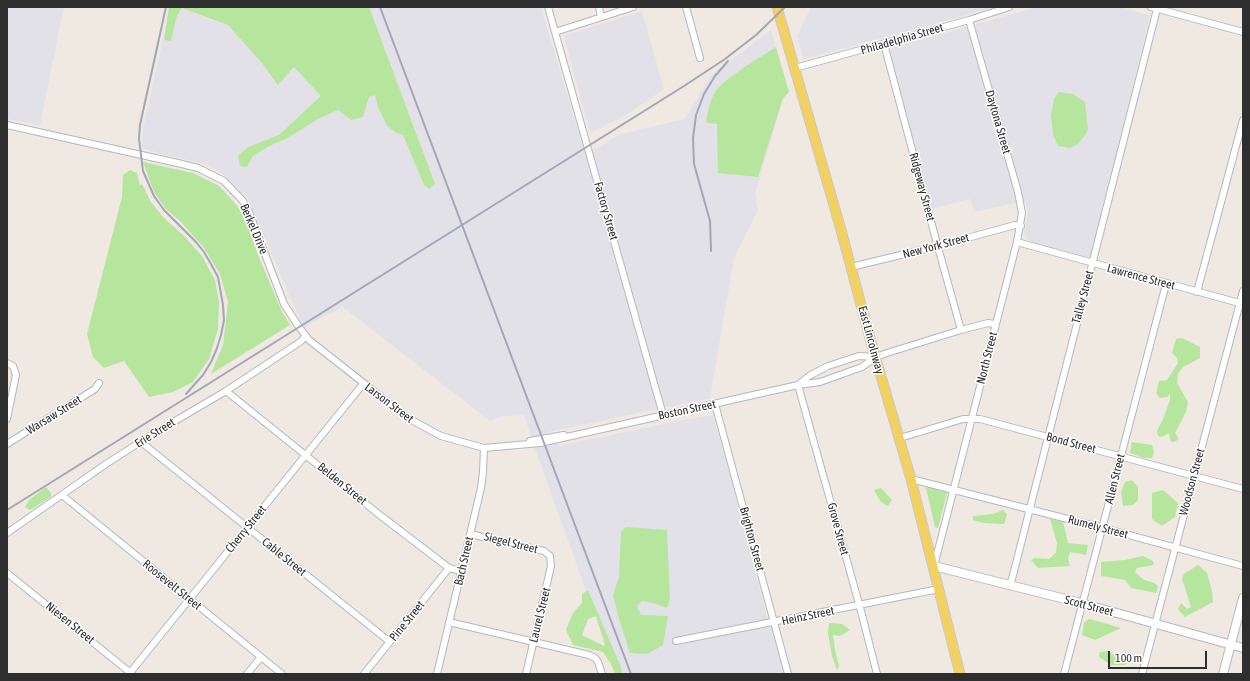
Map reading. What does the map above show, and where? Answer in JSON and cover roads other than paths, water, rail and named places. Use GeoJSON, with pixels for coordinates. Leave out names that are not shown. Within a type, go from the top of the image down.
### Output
{"type":"FeatureCollection","features":[{"type":"Feature","properties":{"kind":"main road","name":"East Lincolnway"},"geometry":{"type":"LineString","coordinates":[[777,7],[900,438],[934,566],[960,674]]}},
{"type":"Feature","properties":{"kind":"street","name":"Factory Street"},"geometry":{"type":"LineString","coordinates":[[548,7],[663,415]]}},
{"type":"Feature","properties":{"kind":"street"},"geometry":{"type":"LineString","coordinates":[[598,7],[601,17]]}},
{"type":"Feature","properties":{"kind":"street"},"geometry":{"type":"LineString","coordinates":[[555,32],[633,7]]}},
{"type":"Feature","properties":{"kind":"street"},"geometry":{"type":"LineString","coordinates":[[686,7],[700,58]]}},
{"type":"Feature","properties":{"kind":"street","name":"Philadelphia Street"},"geometry":{"type":"LineString","coordinates":[[795,68],[970,20],[1009,7]]}},
{"type":"Feature","properties":{"kind":"street"},"geometry":{"type":"LineString","coordinates":[[1154,8],[1243,32]]}},
{"type":"Feature","properties":{"kind":"street","name":"Talley Street"},"geometry":{"type":"LineString","coordinates":[[1009,586],[1092,264],[1154,8]]}},
{"type":"Feature","properties":{"kind":"street","name":"Daytona Street"},"geometry":{"type":"LineString","coordinates":[[970,20],[1019,196],[1022,213],[1020,226]]}},
{"type":"Feature","properties":{"kind":"street","name":"Ridgeway Street"},"geometry":{"type":"LineString","coordinates":[[884,44],[961,330]]}},
{"type":"Feature","properties":{"kind":"street"},"geometry":{"type":"LineString","coordinates":[[1197,292],[1243,120]]}},
{"type":"Feature","properties":{"kind":"street","name":"Berkel Drive"},"geometry":{"type":"LineString","coordinates":[[7,125],[198,168],[224,181],[243,201],[249,212],[284,304],[306,336]]}},
{"type":"Feature","properties":{"kind":"street","name":"New York Street"},"geometry":{"type":"LineString","coordinates":[[851,267],[938,246],[1015,225],[1020,226]]}},
{"type":"Feature","properties":{"kind":"street","name":"North Street"},"geometry":{"type":"LineString","coordinates":[[934,566],[1020,226]]}},
{"type":"Feature","properties":{"kind":"street","name":"Lawrence Street"},"geometry":{"type":"LineString","coordinates":[[1017,242],[1241,304]]}},
{"type":"Feature","properties":{"kind":"street","name":"Allen Street"},"geometry":{"type":"LineString","coordinates":[[1064,674],[1166,284]]}},
{"type":"Feature","properties":{"kind":"street","name":"Woodson Street"},"geometry":{"type":"LineString","coordinates":[[1142,674],[1241,304],[1243,291]]}},
{"type":"Feature","properties":{"kind":"street","name":"Boston Street"},"geometry":{"type":"LineString","coordinates":[[484,448],[516,445],[551,436],[576,434],[798,385],[820,382],[862,367],[876,357],[961,330],[988,323],[995,324]]}},
{"type":"Feature","properties":{"kind":"street","name":"Larson Street"},"geometry":{"type":"LineString","coordinates":[[306,336],[363,384],[416,424],[441,436],[484,448]]}},
{"type":"Feature","properties":{"kind":"street","name":"Erie Street"},"geometry":{"type":"LineString","coordinates":[[7,533],[106,464],[226,391],[300,342],[306,336]]}},
{"type":"Feature","properties":{"kind":"street","name":"Boston Street"},"geometry":{"type":"LineString","coordinates":[[798,385],[809,376],[828,366],[859,356],[876,357]]}},
{"type":"Feature","properties":{"kind":"street"},"geometry":{"type":"LineString","coordinates":[[7,363],[13,366],[16,375],[16,381],[7,419]]}},
{"type":"Feature","properties":{"kind":"street","name":"Warsaw Street"},"geometry":{"type":"LineString","coordinates":[[7,444],[95,389],[99,383]]}},
{"type":"Feature","properties":{"kind":"street","name":"Cherry Street"},"geometry":{"type":"LineString","coordinates":[[130,673],[363,384]]}},
{"type":"Feature","properties":{"kind":"street","name":"Grove Street"},"geometry":{"type":"LineString","coordinates":[[798,385],[877,674]]}},
{"type":"Feature","properties":{"kind":"street","name":"Belden Street"},"geometry":{"type":"LineString","coordinates":[[226,391],[380,515],[449,568],[461,572]]}},
{"type":"Feature","properties":{"kind":"street","name":"Brighton Street"},"geometry":{"type":"LineString","coordinates":[[715,404],[788,674]]}},
{"type":"Feature","properties":{"kind":"street","name":"Bond Street"},"geometry":{"type":"LineString","coordinates":[[900,438],[955,421],[980,419],[1243,489]]}},
{"type":"Feature","properties":{"kind":"street","name":"Cable Street"},"geometry":{"type":"LineString","coordinates":[[141,442],[390,642]]}},
{"type":"Feature","properties":{"kind":"street","name":"Bach Street"},"geometry":{"type":"LineString","coordinates":[[436,674],[482,481],[484,448]]}},
{"type":"Feature","properties":{"kind":"street"},"geometry":{"type":"LineString","coordinates":[[911,479],[954,489]]}},
{"type":"Feature","properties":{"kind":"street","name":"Rumely Street"},"geometry":{"type":"LineString","coordinates":[[954,489],[1243,566]]}},
{"type":"Feature","properties":{"kind":"street","name":"Roosevelt Street"},"geometry":{"type":"LineString","coordinates":[[62,495],[282,674]]}},
{"type":"Feature","properties":{"kind":"street","name":"Siegel Street"},"geometry":{"type":"LineString","coordinates":[[470,534],[544,551],[550,556]]}},
{"type":"Feature","properties":{"kind":"street","name":"Laurel Street"},"geometry":{"type":"LineString","coordinates":[[526,674],[551,566],[550,556]]}},
{"type":"Feature","properties":{"kind":"street","name":"Scott Street"},"geometry":{"type":"LineString","coordinates":[[934,566],[1083,604],[1243,648]]}},
{"type":"Feature","properties":{"kind":"street","name":"Pine Street"},"geometry":{"type":"LineString","coordinates":[[364,674],[449,568]]}},
{"type":"Feature","properties":{"kind":"street","name":"Niesen Street"},"geometry":{"type":"LineString","coordinates":[[7,573],[130,673]]}},
{"type":"Feature","properties":{"kind":"street","name":"Heinz Street"},"geometry":{"type":"LineString","coordinates":[[676,641],[939,589]]}},
{"type":"Feature","properties":{"kind":"street"},"geometry":{"type":"LineString","coordinates":[[1223,674],[1243,598]]}},
{"type":"Feature","properties":{"kind":"street"},"geometry":{"type":"LineString","coordinates":[[449,622],[589,655],[595,658],[598,662],[602,674]]}},
{"type":"Feature","properties":{"kind":"street"},"geometry":{"type":"LineString","coordinates":[[247,674],[261,657]]}},
{"type":"Feature","properties":{"kind":"railway"},"geometry":{"type":"LineString","coordinates":[[166,7],[140,125],[139,139],[143,171],[154,196],[164,210],[196,242],[211,264],[218,277],[224,320],[217,348],[211,362],[203,375],[186,394]]}},
{"type":"Feature","properties":{"kind":"railway"},"geometry":{"type":"LineString","coordinates":[[380,7],[631,674]]}},
{"type":"Feature","properties":{"kind":"railway"},"geometry":{"type":"LineString","coordinates":[[7,510],[684,86],[725,59],[756,35],[785,7]]}},
{"type":"Feature","properties":{"kind":"railway"},"geometry":{"type":"LineString","coordinates":[[711,251],[710,221],[694,164],[693,138],[696,115],[704,94],[715,76],[728,61]]}}]}
